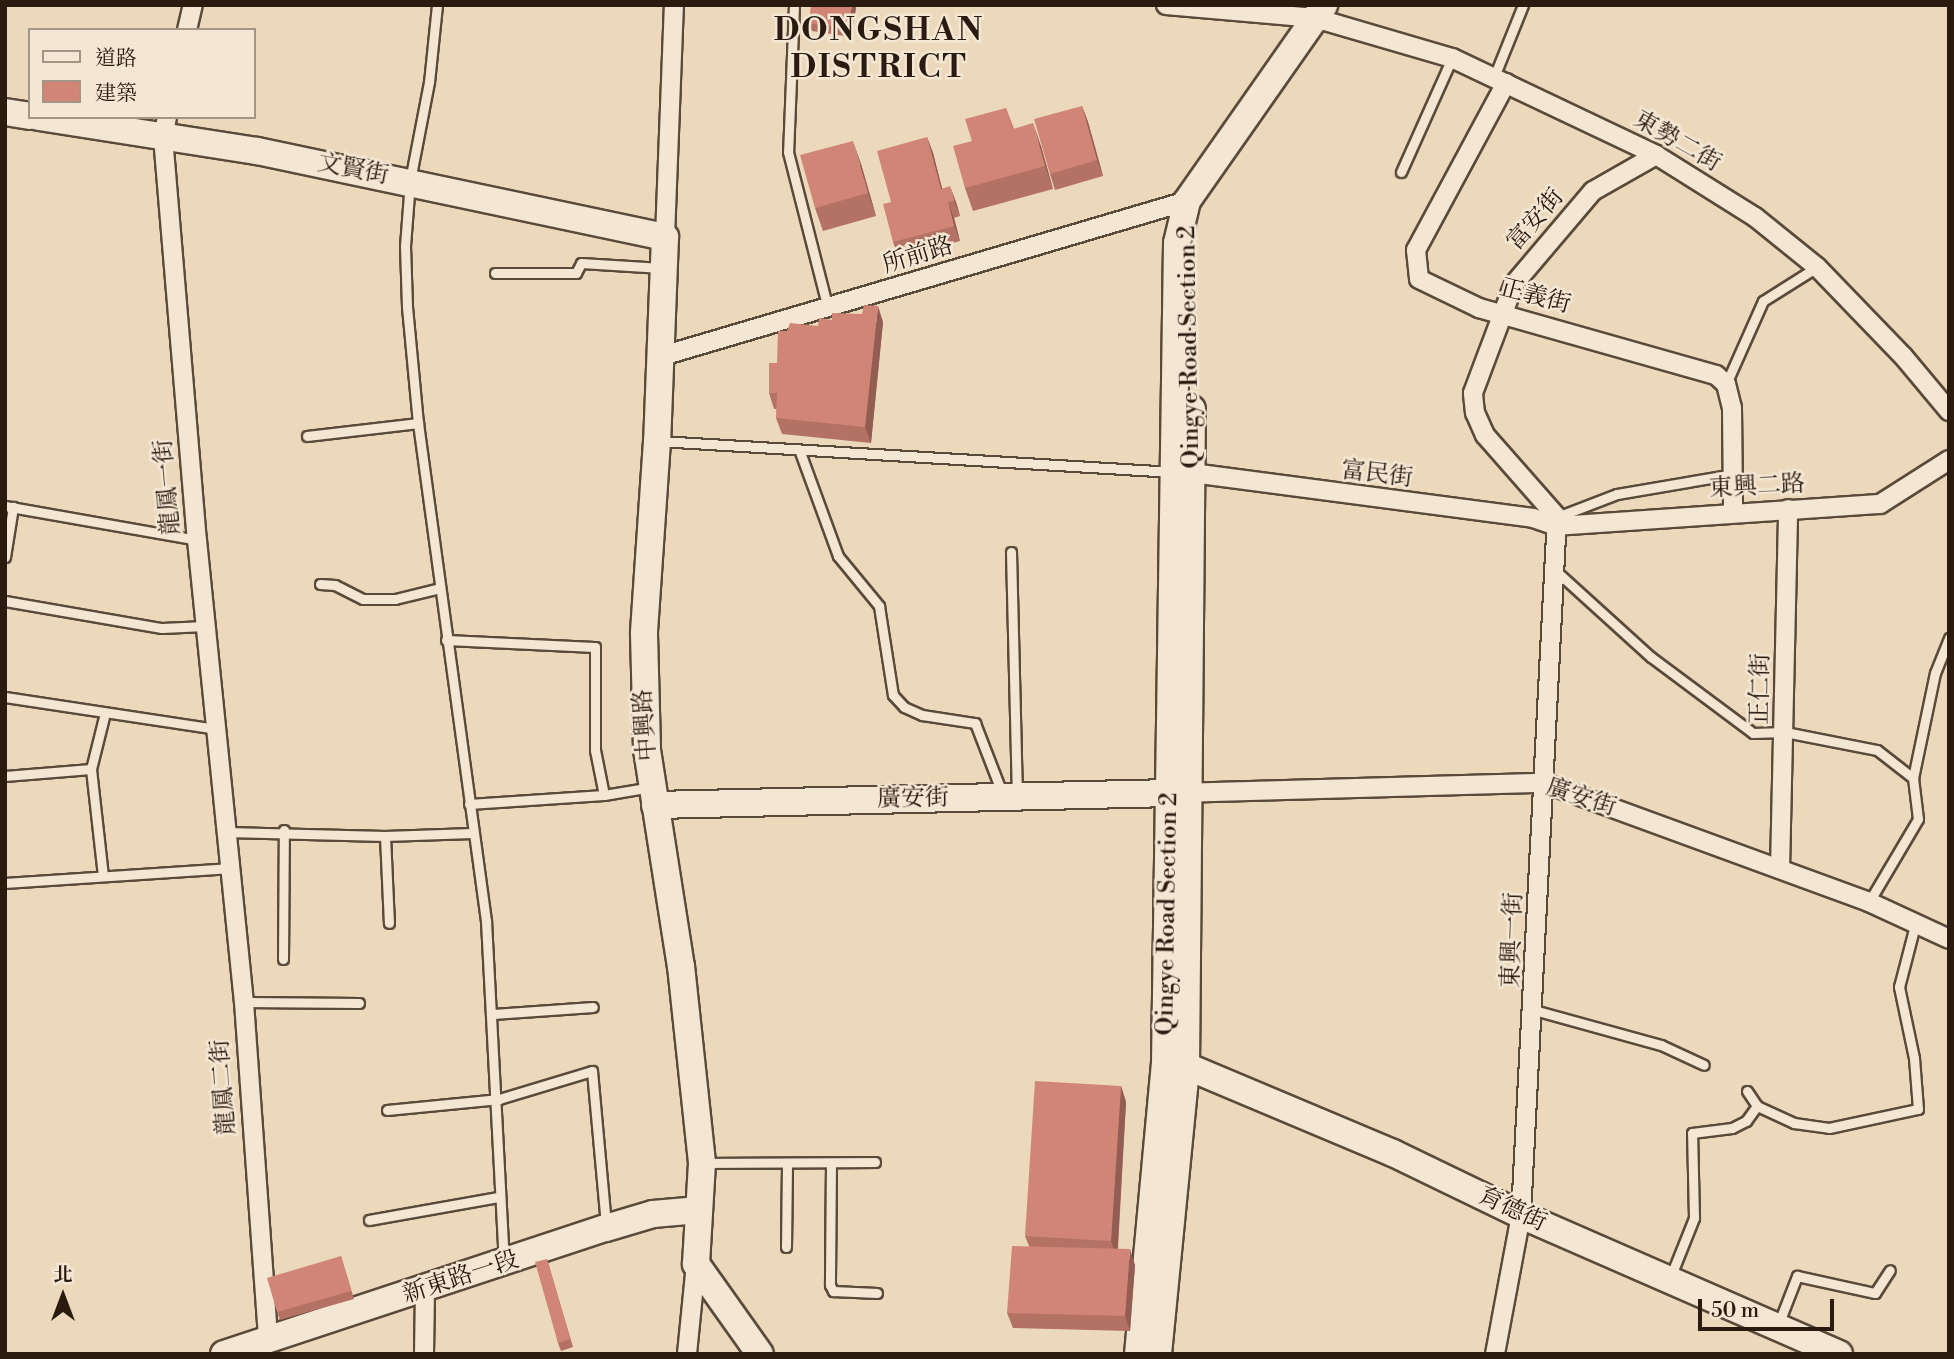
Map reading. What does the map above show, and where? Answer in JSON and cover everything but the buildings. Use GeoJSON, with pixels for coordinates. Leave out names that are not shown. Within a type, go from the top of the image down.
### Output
{"type":"FeatureCollection","features":[{"type":"Feature","properties":{"kind":"street"},"geometry":{"type":"LineString","coordinates":[[187,28],[193,5]]}},
{"type":"Feature","properties":{"kind":"street"},"geometry":{"type":"LineString","coordinates":[[665,237],[674,5]]}},
{"type":"Feature","properties":{"kind":"street","name":"東勢二街"},"geometry":{"type":"LineString","coordinates":[[1166,5],[1320,12],[1452,58],[1657,155],[1755,217],[1817,267],[1903,356],[1949,411]]}},
{"type":"Feature","properties":{"kind":"street"},"geometry":{"type":"LineString","coordinates":[[1187,201],[1320,12]]}},
{"type":"Feature","properties":{"kind":"street","name":"正義街"},"geometry":{"type":"LineString","coordinates":[[1500,80],[1416,250],[1415,268],[1419,279],[1479,308],[1506,313],[1716,375],[1726,384]]}},
{"type":"Feature","properties":{"kind":"street"},"geometry":{"type":"LineString","coordinates":[[5,112],[28,116]]}},
{"type":"Feature","properties":{"kind":"street","name":"文賢街"},"geometry":{"type":"LineString","coordinates":[[64,119],[165,127],[665,237]]}},
{"type":"Feature","properties":{"kind":"street","name":"龍鳳一街"},"geometry":{"type":"LineString","coordinates":[[165,127],[197,540],[225,832]]}},
{"type":"Feature","properties":{"kind":"street","name":"富安街"},"geometry":{"type":"LineString","coordinates":[[1557,521],[1504,459],[1475,413],[1476,379],[1506,313],[1514,284],[1593,191],[1657,155]]}},
{"type":"Feature","properties":{"kind":"street","name":"所前路"},"geometry":{"type":"LineString","coordinates":[[662,356],[1187,201]]}},
{"type":"Feature","properties":{"kind":"street","name":"Qingye Road Section 2"},"geometry":{"type":"LineString","coordinates":[[1158,1354],[1175,1065],[1183,473],[1177,243],[1187,201]]}},
{"type":"Feature","properties":{"kind":"street","name":"中興路"},"geometry":{"type":"LineString","coordinates":[[665,237],[662,356],[644,634],[643,699],[653,796],[681,967],[702,1163],[696,1264]]}},
{"type":"Feature","properties":{"kind":"street"},"geometry":{"type":"LineString","coordinates":[[1726,384],[1732,408],[1733,512]]}},
{"type":"Feature","properties":{"kind":"street","name":"東興二路"},"geometry":{"type":"LineString","coordinates":[[1557,521],[1880,505],[1949,460]]}},
{"type":"Feature","properties":{"kind":"street","name":"富民街"},"geometry":{"type":"LineString","coordinates":[[1183,473],[1557,521]]}},
{"type":"Feature","properties":{"kind":"street","name":"正仁街"},"geometry":{"type":"LineString","coordinates":[[1780,869],[1788,509]]}},
{"type":"Feature","properties":{"kind":"street","name":"東興一街"},"geometry":{"type":"LineString","coordinates":[[1495,1354],[1521,1215],[1534,1010],[1557,521]]}},
{"type":"Feature","properties":{"kind":"street","name":"廣安街"},"geometry":{"type":"LineString","coordinates":[[653,796],[1010,798],[1544,783],[1869,902],[1949,939]]}},
{"type":"Feature","properties":{"kind":"street","name":"龍鳳二街"},"geometry":{"type":"LineString","coordinates":[[225,832],[244,1002],[268,1340]]}},
{"type":"Feature","properties":{"kind":"street","name":"Qingye Road Section 2"},"geometry":{"type":"LineString","coordinates":[[1138,1354],[1175,1065]]}},
{"type":"Feature","properties":{"kind":"street","name":"育德街"},"geometry":{"type":"LineString","coordinates":[[1175,1065],[1393,1153],[1521,1215],[1839,1354]]}},
{"type":"Feature","properties":{"kind":"street","name":"新東路一段"},"geometry":{"type":"LineString","coordinates":[[224,1354],[505,1264],[606,1228],[653,1214],[699,1210]]}},
{"type":"Feature","properties":{"kind":"street"},"geometry":{"type":"LineString","coordinates":[[687,1354],[696,1264]]}},
{"type":"Feature","properties":{"kind":"street"},"geometry":{"type":"LineString","coordinates":[[696,1264],[760,1354]]}},
{"type":"Feature","properties":{"kind":"street"},"geometry":{"type":"LineString","coordinates":[[424,1354],[425,1289]]}},
{"type":"Feature","properties":{"kind":"lane"},"geometry":{"type":"LineString","coordinates":[[437,5],[429,82],[410,181],[405,246],[418,423],[494,1014],[499,1098],[498,1196],[505,1264]]}},
{"type":"Feature","properties":{"kind":"lane"},"geometry":{"type":"LineString","coordinates":[[794,5],[788,152],[828,309]]}},
{"type":"Feature","properties":{"kind":"lane"},"geometry":{"type":"LineString","coordinates":[[1500,80],[1522,5]]}},
{"type":"Feature","properties":{"kind":"lane"},"geometry":{"type":"LineString","coordinates":[[1401,172],[1452,58]]}},
{"type":"Feature","properties":{"kind":"lane"},"geometry":{"type":"LineString","coordinates":[[495,273],[576,272],[581,262],[664,268]]}},
{"type":"Feature","properties":{"kind":"lane"},"geometry":{"type":"LineString","coordinates":[[1726,384],[1763,301],[1817,267]]}},
{"type":"Feature","properties":{"kind":"lane"},"geometry":{"type":"LineString","coordinates":[[307,436],[418,423]]}},
{"type":"Feature","properties":{"kind":"lane"},"geometry":{"type":"LineString","coordinates":[[657,440],[800,452],[1183,473]]}},
{"type":"Feature","properties":{"kind":"lane"},"geometry":{"type":"LineString","coordinates":[[800,452],[838,556],[879,606],[893,695],[904,707],[922,715],[975,723],[1010,798]]}},
{"type":"Feature","properties":{"kind":"lane"},"geometry":{"type":"LineString","coordinates":[[1557,521],[1618,494],[1734,474]]}},
{"type":"Feature","properties":{"kind":"lane"},"geometry":{"type":"LineString","coordinates":[[5,557],[9,507],[197,540]]}},
{"type":"Feature","properties":{"kind":"lane"},"geometry":{"type":"LineString","coordinates":[[1010,798],[1011,552]]}},
{"type":"Feature","properties":{"kind":"lane"},"geometry":{"type":"LineString","coordinates":[[1556,571],[1651,657],[1753,733],[1785,732],[1877,750],[1913,778]]}},
{"type":"Feature","properties":{"kind":"lane"},"geometry":{"type":"LineString","coordinates":[[320,584],[335,585],[363,599],[395,599],[440,588]]}},
{"type":"Feature","properties":{"kind":"lane"},"geometry":{"type":"LineString","coordinates":[[5,601],[162,628],[205,626]]}},
{"type":"Feature","properties":{"kind":"lane"},"geometry":{"type":"LineString","coordinates":[[1869,902],[1918,819],[1913,778],[1935,673],[1949,638]]}},
{"type":"Feature","properties":{"kind":"lane"},"geometry":{"type":"LineString","coordinates":[[446,640],[595,647],[595,750],[604,795]]}},
{"type":"Feature","properties":{"kind":"lane"},"geometry":{"type":"LineString","coordinates":[[5,697],[216,729]]}},
{"type":"Feature","properties":{"kind":"lane"},"geometry":{"type":"LineString","coordinates":[[103,876],[91,769],[105,713]]}},
{"type":"Feature","properties":{"kind":"lane"},"geometry":{"type":"LineString","coordinates":[[5,776],[91,769]]}},
{"type":"Feature","properties":{"kind":"lane"},"geometry":{"type":"LineString","coordinates":[[469,804],[604,795],[653,796]]}},
{"type":"Feature","properties":{"kind":"lane"},"geometry":{"type":"LineString","coordinates":[[225,832],[284,830],[385,836],[472,832]]}},
{"type":"Feature","properties":{"kind":"lane"},"geometry":{"type":"LineString","coordinates":[[283,959],[284,830]]}},
{"type":"Feature","properties":{"kind":"lane"},"geometry":{"type":"LineString","coordinates":[[385,836],[389,923]]}},
{"type":"Feature","properties":{"kind":"lane"},"geometry":{"type":"LineString","coordinates":[[5,883],[231,868]]}},
{"type":"Feature","properties":{"kind":"lane"},"geometry":{"type":"LineString","coordinates":[[1747,1091],[1757,1106],[1794,1123],[1829,1128],[1918,1109],[1914,1058],[1899,987],[1915,925]]}},
{"type":"Feature","properties":{"kind":"lane"},"geometry":{"type":"LineString","coordinates":[[244,1002],[359,1003]]}},
{"type":"Feature","properties":{"kind":"lane"},"geometry":{"type":"LineString","coordinates":[[494,1014],[593,1007]]}},
{"type":"Feature","properties":{"kind":"lane"},"geometry":{"type":"LineString","coordinates":[[1534,1010],[1661,1045],[1704,1065]]}},
{"type":"Feature","properties":{"kind":"lane"},"geometry":{"type":"LineString","coordinates":[[387,1110],[499,1098],[592,1071],[606,1228]]}},
{"type":"Feature","properties":{"kind":"lane"},"geometry":{"type":"LineString","coordinates":[[1670,1280],[1693,1218],[1692,1133],[1732,1128],[1746,1121],[1757,1106]]}},
{"type":"Feature","properties":{"kind":"lane"},"geometry":{"type":"LineString","coordinates":[[702,1163],[875,1162]]}},
{"type":"Feature","properties":{"kind":"lane"},"geometry":{"type":"LineString","coordinates":[[786,1247],[787,1163]]}},
{"type":"Feature","properties":{"kind":"lane"},"geometry":{"type":"LineString","coordinates":[[831,1163],[830,1285],[833,1291],[877,1293]]}},
{"type":"Feature","properties":{"kind":"lane"},"geometry":{"type":"LineString","coordinates":[[369,1220],[498,1196]]}},
{"type":"Feature","properties":{"kind":"lane"},"geometry":{"type":"LineString","coordinates":[[1777,1327],[1797,1276],[1875,1293],[1890,1270]]}},
{"type":"Feature","properties":{"kind":"district","name":"DONGSHAN DISTRICT"},"geometry":{"type":"Point","coordinates":[879,50]}}]}
